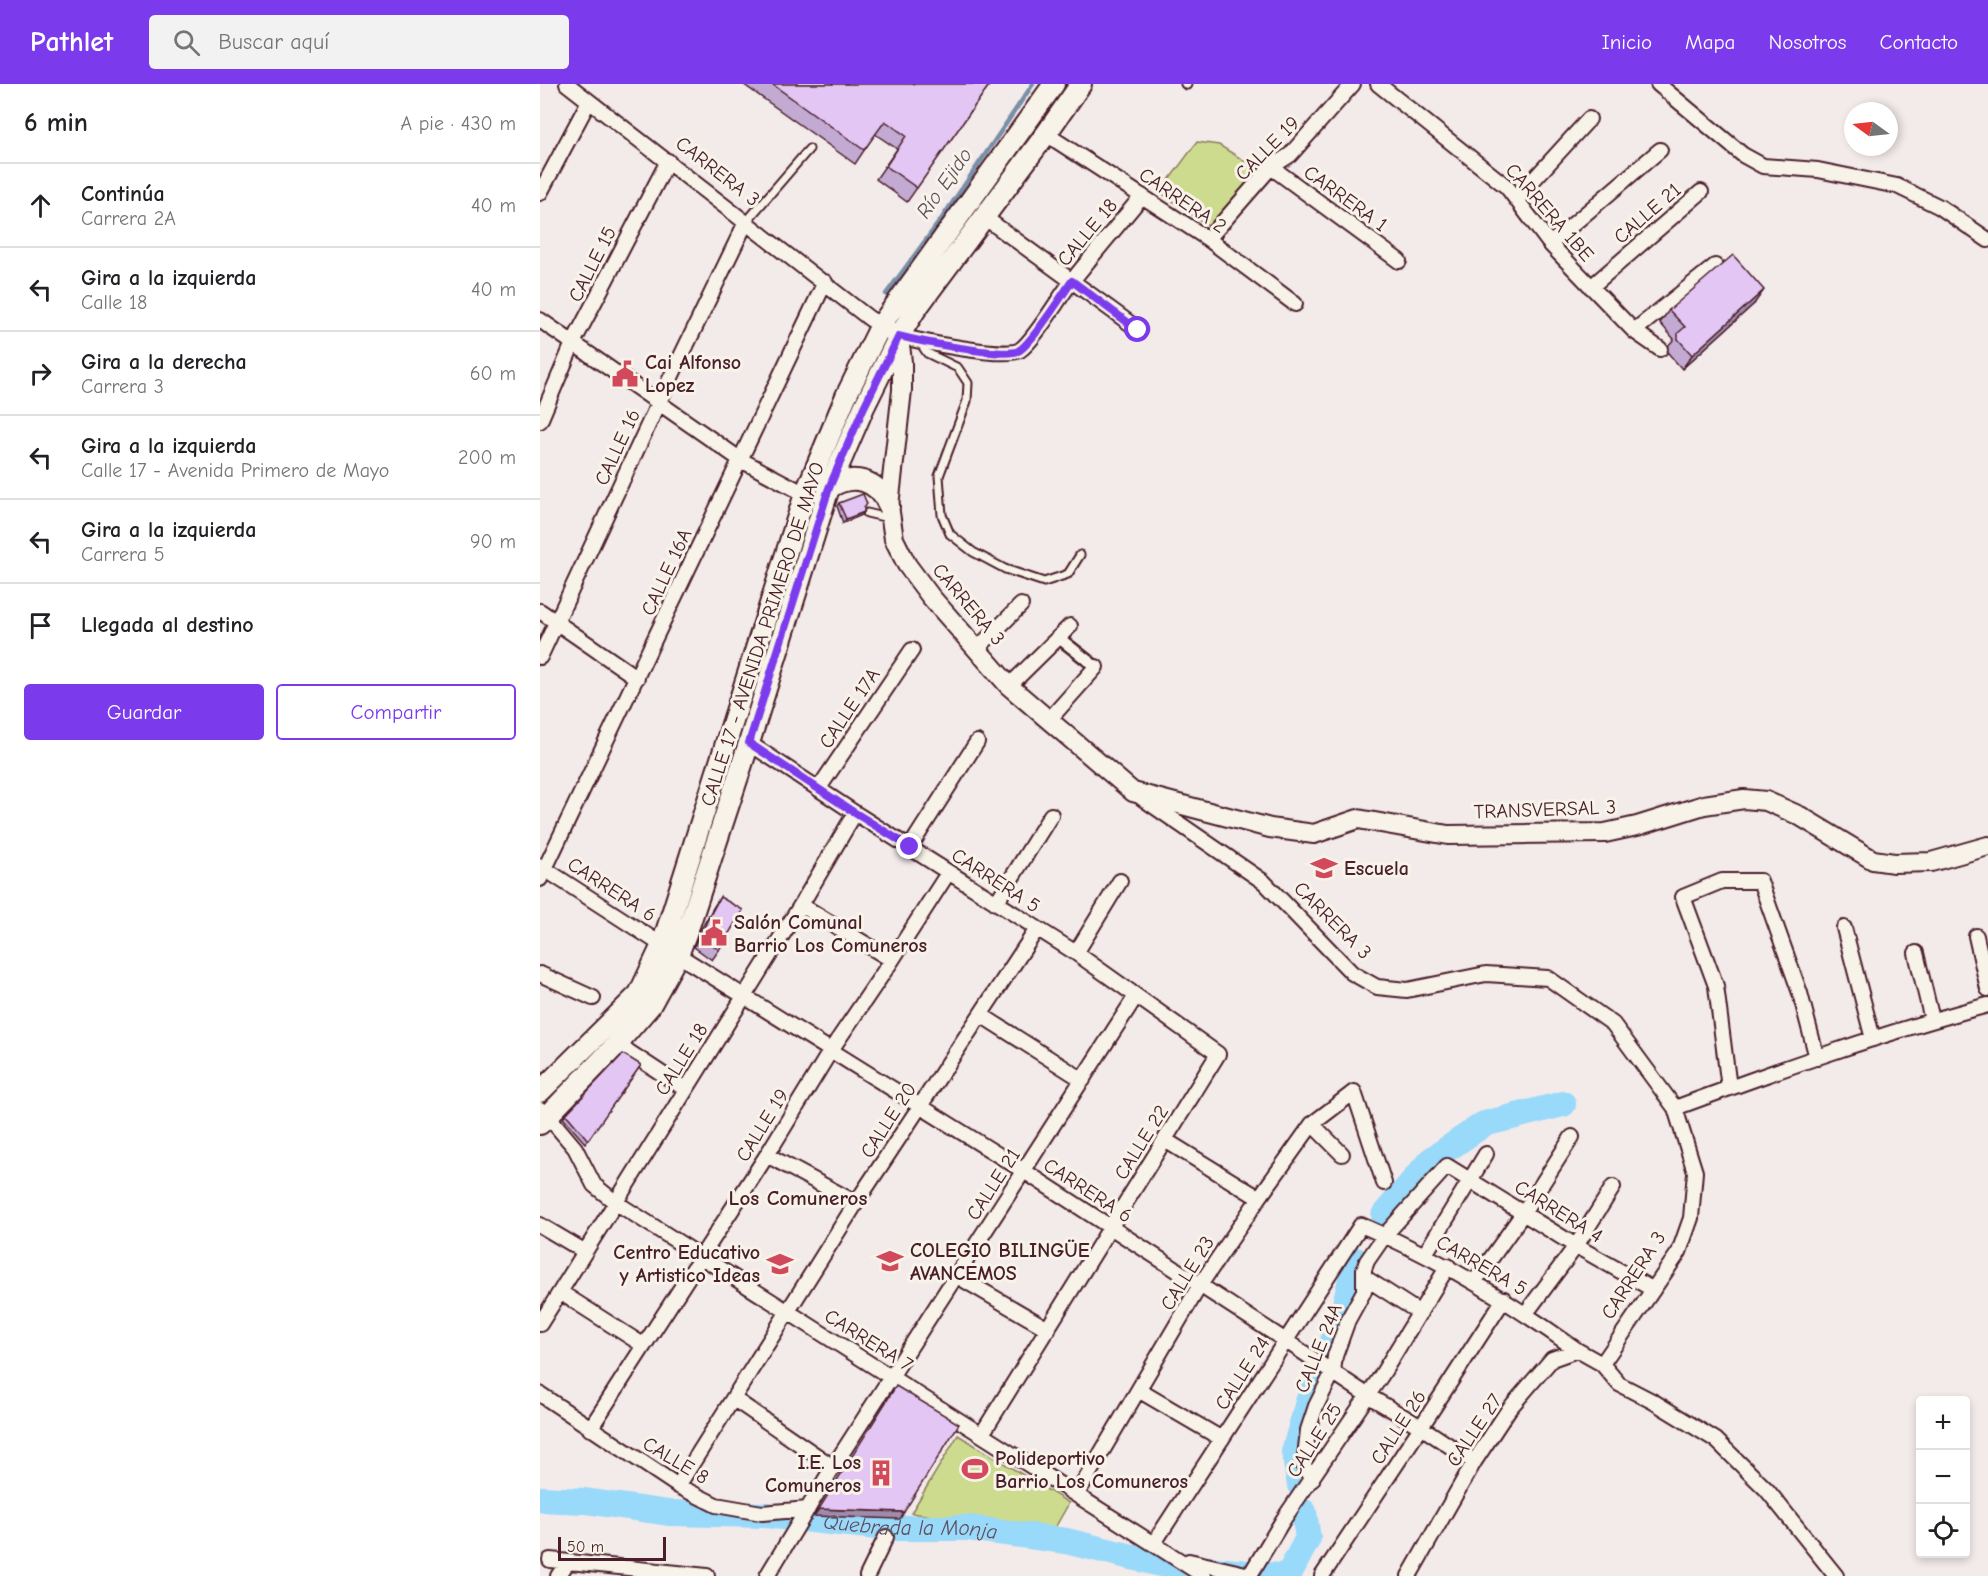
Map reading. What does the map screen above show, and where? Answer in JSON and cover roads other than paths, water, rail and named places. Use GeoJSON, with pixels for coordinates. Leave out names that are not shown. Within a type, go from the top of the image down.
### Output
{"type":"FeatureCollection","features":[{"type":"Feature","properties":{"kind":"main road","name":"CALLE 17 - AVENIDA PRIMERO DE MAYO"},"geometry":{"type":"LineString","coordinates":[[540,1092],[639,994],[670,950],[801,492],[846,396],[876,322],[1054,84]]}},
{"type":"Feature","properties":{"kind":"main road","name":"CALLE 17 - AVENIDA PRIMERO DE MAYO"},"geometry":{"type":"LineString","coordinates":[[543,1116],[617,1044],[651,1006],[749,743],[828,499],[864,407],[899,336],[1081,84]]}},
{"type":"Feature","properties":{"kind":"main road"},"geometry":{"type":"LineString","coordinates":[[828,499],[846,480],[864,480],[880,490],[890,513]]}},
{"type":"Feature","properties":{"kind":"street","name":"CARRERA 3"},"geometry":{"type":"LineString","coordinates":[[567,84],[856,308],[899,336],[1003,353],[1019,351]]}},
{"type":"Feature","properties":{"kind":"street","name":"CALLE 19"},"geometry":{"type":"LineString","coordinates":[[1208,239],[1271,167],[1290,155],[1353,84]]}},
{"type":"Feature","properties":{"kind":"street","name":"CARRERA 1BE"},"geometry":{"type":"LineString","coordinates":[[1378,84],[1507,187],[1550,244],[1634,331],[1660,349]]}},
{"type":"Feature","properties":{"kind":"street"},"geometry":{"type":"LineString","coordinates":[[1658,84],[1743,155],[1763,166],[1818,170],[1897,186],[1940,207],[1988,240]]}},
{"type":"Feature","properties":{"kind":"street"},"geometry":{"type":"LineString","coordinates":[[540,193],[589,101]]}},
{"type":"Feature","properties":{"kind":"street"},"geometry":{"type":"LineString","coordinates":[[1516,199],[1589,119]]}},
{"type":"Feature","properties":{"kind":"street","name":"CARRERA 2"},"geometry":{"type":"LineString","coordinates":[[1046,134],[1208,239],[1295,304]]}},
{"type":"Feature","properties":{"kind":"street"},"geometry":{"type":"LineString","coordinates":[[1550,244],[1660,150]]}},
{"type":"Feature","properties":{"kind":"street","name":"CALLE 15"},"geometry":{"type":"LineString","coordinates":[[540,421],[573,343],[668,161]]}},
{"type":"Feature","properties":{"kind":"street","name":"CARRERA 1"},"geometry":{"type":"LineString","coordinates":[[1271,167],[1399,261]]}},
{"type":"Feature","properties":{"kind":"street","name":"CALLE 21"},"geometry":{"type":"LineString","coordinates":[[1591,286],[1701,192]]}},
{"type":"Feature","properties":{"kind":"street","name":"CALLE 18"},"geometry":{"type":"LineString","coordinates":[[1019,351],[1072,281],[1142,196]]}},
{"type":"Feature","properties":{"kind":"street"},"geometry":{"type":"LineString","coordinates":[[984,216],[1138,330]]}},
{"type":"Feature","properties":{"kind":"street","name":"CALLE 16"},"geometry":{"type":"LineString","coordinates":[[540,657],[746,222]]}},
{"type":"Feature","properties":{"kind":"street"},"geometry":{"type":"LineString","coordinates":[[1634,331],[1715,266]]}},
{"type":"Feature","properties":{"kind":"street","name":"CALLE 16A"},"geometry":{"type":"LineString","coordinates":[[542,871],[637,678],[825,282]]}},
{"type":"Feature","properties":{"kind":"street"},"geometry":{"type":"LineString","coordinates":[[540,320],[741,460],[801,492]]}},
{"type":"Feature","properties":{"kind":"street","name":"CARRERA 3"},"geometry":{"type":"LineString","coordinates":[[899,336],[902,390],[890,513],[894,539],[907,565],[931,597],[1009,686],[1133,792],[1264,882],[1352,973],[1363,981],[1377,987],[1407,990],[1486,974],[1548,978],[1613,1024],[1675,1108],[1695,1172],[1691,1218],[1679,1252],[1602,1364]]}},
{"type":"Feature","properties":{"kind":"street"},"geometry":{"type":"LineString","coordinates":[[977,649],[1021,605]]}},
{"type":"Feature","properties":{"kind":"street"},"geometry":{"type":"LineString","coordinates":[[540,611],[637,678]]}},
{"type":"Feature","properties":{"kind":"street"},"geometry":{"type":"LineString","coordinates":[[1009,686],[1070,626]]}},
{"type":"Feature","properties":{"kind":"street"},"geometry":{"type":"LineString","coordinates":[[1048,721],[1096,668],[1059,638]]}},
{"type":"Feature","properties":{"kind":"street","name":"CALLE 17A"},"geometry":{"type":"LineString","coordinates":[[819,788],[912,650]]}},
{"type":"Feature","properties":{"kind":"street"},"geometry":{"type":"LineString","coordinates":[[910,847],[977,742]]}},
{"type":"Feature","properties":{"kind":"street","name":"CARRERA 5"},"geometry":{"type":"LineString","coordinates":[[749,743],[948,873],[1076,953],[1218,1054]]}},
{"type":"Feature","properties":{"kind":"street","name":"TRANSVERSAL 3"},"geometry":{"type":"LineString","coordinates":[[1133,792],[1270,828],[1314,834],[1358,819],[1448,835],[1605,833],[1637,826],[1704,805],[1744,799],[1766,801],[1800,816],[1873,860],[1894,863],[1931,862],[1985,847]]}},
{"type":"Feature","properties":{"kind":"street","name":"CALLE 18"},"geometry":{"type":"LineString","coordinates":[[540,1324],[801,905],[855,813]]}},
{"type":"Feature","properties":{"kind":"street"},"geometry":{"type":"LineString","coordinates":[[996,903],[1051,815]]}},
{"type":"Feature","properties":{"kind":"street","name":"CARRERA 6"},"geometry":{"type":"LineString","coordinates":[[542,871],[1024,1171],[1367,1395],[1474,1462]]}},
{"type":"Feature","properties":{"kind":"street","name":"CALLE 19"},"geometry":{"type":"LineString","coordinates":[[590,1429],[767,1155],[831,1050],[948,873]]}},
{"type":"Feature","properties":{"kind":"street"},"geometry":{"type":"LineString","coordinates":[[1076,953],[1120,881]]}},
{"type":"Feature","properties":{"kind":"street"},"geometry":{"type":"LineString","coordinates":[[1729,1088],[1716,986],[1683,897],[1722,881],[1760,881],[1800,993],[1816,1058]]}},
{"type":"Feature","properties":{"kind":"street"},"geometry":{"type":"LineString","coordinates":[[801,905],[892,960]]}},
{"type":"Feature","properties":{"kind":"street"},"geometry":{"type":"LineString","coordinates":[[1844,928],[1873,1039]]}},
{"type":"Feature","properties":{"kind":"street","name":"CALLE 20"},"geometry":{"type":"LineString","coordinates":[[678,1486],[856,1203],[1037,929]]}},
{"type":"Feature","properties":{"kind":"street"},"geometry":{"type":"LineString","coordinates":[[1976,936],[1988,989]]}},
{"type":"Feature","properties":{"kind":"street"},"geometry":{"type":"LineString","coordinates":[[1916,953],[1932,1020]]}},
{"type":"Feature","properties":{"kind":"street"},"geometry":{"type":"LineString","coordinates":[[540,974],[593,998]]}},
{"type":"Feature","properties":{"kind":"street","name":"CALLE 21"},"geometry":{"type":"LineString","coordinates":[[767,1576],[833,1467],[1136,996]]}},
{"type":"Feature","properties":{"kind":"street"},"geometry":{"type":"LineString","coordinates":[[1675,1108],[1873,1039],[1988,1005]]}},
{"type":"Feature","properties":{"kind":"street"},"geometry":{"type":"LineString","coordinates":[[981,1015],[1083,1080]]}},
{"type":"Feature","properties":{"kind":"street"},"geometry":{"type":"LineString","coordinates":[[617,1044],[685,1089]]}},
{"type":"Feature","properties":{"kind":"street","name":"CALLE 22"},"geometry":{"type":"LineString","coordinates":[[982,1434],[1218,1054]]}},
{"type":"Feature","properties":{"kind":"street","name":"CALLE 23"},"geometry":{"type":"LineString","coordinates":[[1077,1494],[1140,1391],[1200,1285],[1259,1198],[1312,1124],[1354,1092],[1384,1183]]}},
{"type":"Feature","properties":{"kind":"street","name":"CARRERA 7"},"geometry":{"type":"LineString","coordinates":[[543,1116],[575,1148],[594,1185],[615,1202],[1193,1568]]}},
{"type":"Feature","properties":{"kind":"street"},"geometry":{"type":"LineString","coordinates":[[1312,1124],[1342,1154]]}},
{"type":"Feature","properties":{"kind":"street"},"geometry":{"type":"LineString","coordinates":[[1475,1281],[1524,1212],[1572,1137]]}},
{"type":"Feature","properties":{"kind":"street"},"geometry":{"type":"LineString","coordinates":[[1165,1140],[1259,1198]]}},
{"type":"Feature","properties":{"kind":"street"},"geometry":{"type":"LineString","coordinates":[[1425,1254],[1486,1154]]}},
{"type":"Feature","properties":{"kind":"street"},"geometry":{"type":"LineString","coordinates":[[767,1155],[856,1203]]}},
{"type":"Feature","properties":{"kind":"street","name":"CARRERA 4"},"geometry":{"type":"LineString","coordinates":[[1385,1235],[1447,1166],[1576,1246],[1652,1289]]}},
{"type":"Feature","properties":{"kind":"street"},"geometry":{"type":"LineString","coordinates":[[1526,1313],[1576,1246],[1613,1187]]}},
{"type":"Feature","properties":{"kind":"street"},"geometry":{"type":"LineString","coordinates":[[540,1225],[584,1251]]}},
{"type":"Feature","properties":{"kind":"street","name":"CARRERA 5"},"geometry":{"type":"LineString","coordinates":[[1360,1225],[1425,1254],[1475,1281],[1526,1313],[1577,1350]]}},
{"type":"Feature","properties":{"kind":"street","name":"CALLE 24"},"geometry":{"type":"LineString","coordinates":[[1154,1543],[1360,1225]]}},
{"type":"Feature","properties":{"kind":"street","name":"CALLE 24A"},"geometry":{"type":"LineString","coordinates":[[1312,1480],[1304,1466],[1308,1430],[1348,1320],[1364,1291],[1364,1269],[1367,1261],[1385,1235]]}},
{"type":"Feature","properties":{"kind":"street","name":"CALLE 25"},"geometry":{"type":"LineString","coordinates":[[1193,1568],[1250,1575],[1283,1520],[1381,1376],[1448,1266]]}},
{"type":"Feature","properties":{"kind":"street"},"geometry":{"type":"LineString","coordinates":[[957,1276],[1048,1329]]}},
{"type":"Feature","properties":{"kind":"street"},"geometry":{"type":"LineString","coordinates":[[1364,1277],[1420,1313]]}},
{"type":"Feature","properties":{"kind":"street"},"geometry":{"type":"LineString","coordinates":[[560,1292],[643,1345]]}},
{"type":"Feature","properties":{"kind":"street","name":"CALLE 26"},"geometry":{"type":"LineString","coordinates":[[1322,1576],[1504,1299]]}},
{"type":"Feature","properties":{"kind":"street"},"geometry":{"type":"LineString","coordinates":[[1577,1350],[1602,1364],[1619,1384],[1654,1402],[1716,1440],[1767,1490],[1836,1576]]}},
{"type":"Feature","properties":{"kind":"street","name":"CALLE 27"},"geometry":{"type":"LineString","coordinates":[[1408,1576],[1474,1462],[1509,1409],[1552,1359],[1577,1350]]}},
{"type":"Feature","properties":{"kind":"street"},"geometry":{"type":"LineString","coordinates":[[1140,1391],[1222,1439]]}},
{"type":"Feature","properties":{"kind":"street","name":"CALLE 8"},"geometry":{"type":"LineString","coordinates":[[540,1394],[678,1486],[716,1506],[762,1513],[805,1513]]}},
{"type":"Feature","properties":{"kind":"street"},"geometry":{"type":"LineString","coordinates":[[734,1399],[833,1467]]}},
{"type":"Feature","properties":{"kind":"street"},"geometry":{"type":"LineString","coordinates":[[867,1576],[886,1537]]}},
{"type":"Feature","properties":{"kind":"street"},"geometry":{"type":"LineString","coordinates":[[550,1560],[707,1576]]}},
{"type":"Feature","properties":{"kind":"street"},"geometry":{"type":"LineString","coordinates":[[558,1576],[568,1562]]}},
{"type":"Feature","properties":{"kind":"street"},"geometry":{"type":"LineString","coordinates":[[568,1562],[591,1576]]}},
{"type":"Feature","properties":{"kind":"lane"},"geometry":{"type":"LineString","coordinates":[[746,222],[808,149]]}},
{"type":"Feature","properties":{"kind":"lane"},"geometry":{"type":"LineString","coordinates":[[919,341],[927,353],[958,368],[968,383],[967,401],[939,476],[942,515],[950,534],[973,552],[1005,569],[1044,582],[1068,574],[1080,555]]}},
{"type":"Feature","properties":{"kind":"lane"},"geometry":{"type":"LineString","coordinates":[[867,513],[890,513]]}},
{"type":"Feature","properties":{"kind":"waterway","name":"Río Ejido"},"geometry":{"type":"LineString","coordinates":[[892,300],[886,294],[942,218],[1033,84]]}},
{"type":"Feature","properties":{"kind":"waterway"},"geometry":{"type":"LineString","coordinates":[[1384,1215],[1431,1160],[1484,1124],[1563,1104]]}},
{"type":"Feature","properties":{"kind":"waterway"},"geometry":{"type":"LineString","coordinates":[[1300,1485],[1294,1452],[1308,1402],[1340,1324],[1356,1260]]}},
{"type":"Feature","properties":{"kind":"waterway","name":"Quebrada la Monja"},"geometry":{"type":"LineString","coordinates":[[540,1499],[585,1501],[669,1513],[765,1515],[887,1528],[968,1528],[1066,1541],[1165,1565],[1279,1576]]}},
{"type":"Feature","properties":{"kind":"waterway","name":"Quebrada la Monja"},"geometry":{"type":"LineString","coordinates":[[1288,1576],[1308,1538],[1304,1512]]}},
{"type":"Feature","properties":{"kind":"place","name":"Cai Alfonso Lopez"},"geometry":{"type":"Point","coordinates":[625,374]}},
{"type":"Feature","properties":{"kind":"place","name":"Escuela"},"geometry":{"type":"Point","coordinates":[1324,868]}},
{"type":"Feature","properties":{"kind":"place","name":"Salón Comunal Barrio Los Comuneros"},"geometry":{"type":"Point","coordinates":[714,933]}},
{"type":"Feature","properties":{"kind":"place","name":"COLEGIO BILINGÜE AVANCEMOS"},"geometry":{"type":"Point","coordinates":[890,1261]}},
{"type":"Feature","properties":{"kind":"place","name":"Centro Educativo y Artistico Ideas"},"geometry":{"type":"Point","coordinates":[780,1264]}},
{"type":"Feature","properties":{"kind":"place","name":"Polideportivo Barrio Los Comuneros"},"geometry":{"type":"Point","coordinates":[975,1469]}},
{"type":"Feature","properties":{"kind":"place","name":"I.E. Los Comuneros"},"geometry":{"type":"Point","coordinates":[881,1473]}},
{"type":"Feature","properties":{"kind":"district","name":"Los Comuneros"},"geometry":{"type":"Point","coordinates":[798,1198]}}]}
